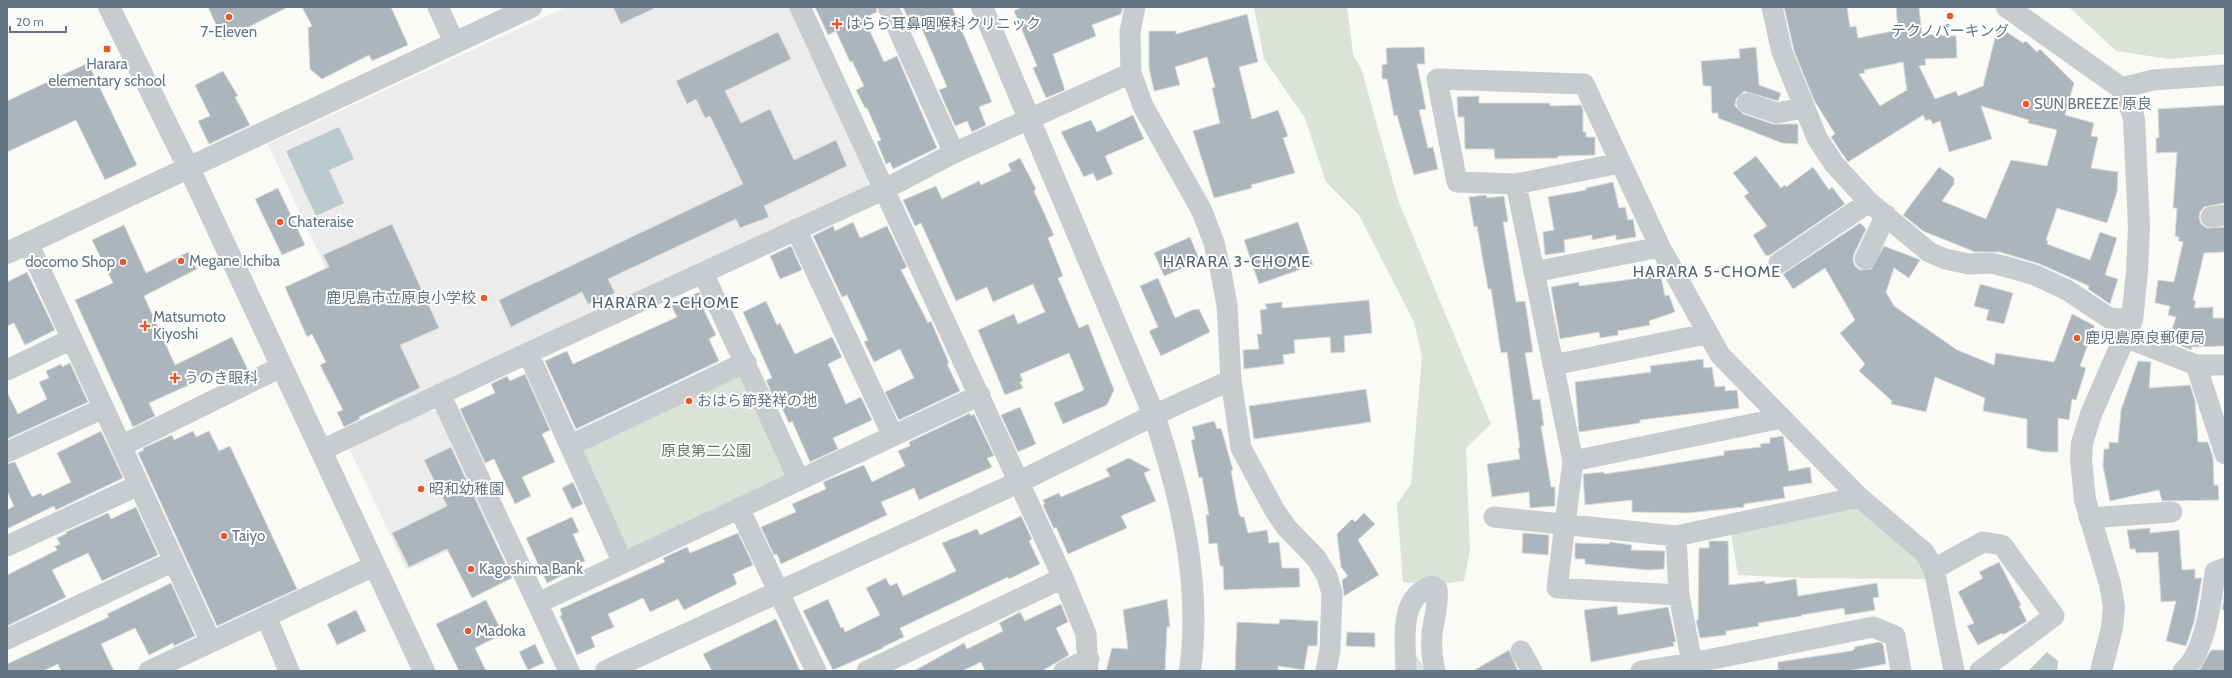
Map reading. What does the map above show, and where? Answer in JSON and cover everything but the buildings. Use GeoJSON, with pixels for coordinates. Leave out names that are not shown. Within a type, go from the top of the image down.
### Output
{"type":"FeatureCollection","features":[{"type":"Feature","properties":{"kind":"street"},"geometry":{"type":"LineString","coordinates":[[438,7],[454,42]]}},
{"type":"Feature","properties":{"kind":"street"},"geometry":{"type":"LineString","coordinates":[[7,253],[188,166],[531,7]]}},
{"type":"Feature","properties":{"kind":"street"},"geometry":{"type":"LineString","coordinates":[[800,7],[980,395],[1063,578],[1086,634],[1088,665],[1064,671]]}},
{"type":"Feature","properties":{"kind":"street"},"geometry":{"type":"LineString","coordinates":[[888,7],[954,153]]}},
{"type":"Feature","properties":{"kind":"street"},"geometry":{"type":"LineString","coordinates":[[982,7],[1154,415],[1171,469],[1189,560],[1193,602],[1190,671]]}},
{"type":"Feature","properties":{"kind":"street"},"geometry":{"type":"LineString","coordinates":[[1135,7],[1130,32],[1131,73],[1143,106],[1202,211],[1214,243],[1227,305],[1231,380],[1241,448],[1251,468],[1286,527],[1316,558],[1327,576],[1332,593],[1330,650],[1326,671]]}},
{"type":"Feature","properties":{"kind":"street"},"geometry":{"type":"LineString","coordinates":[[1772,7],[1782,52],[1816,138],[1834,164],[1869,202],[1929,252],[1945,259],[1969,264],[1992,263],[2035,275],[2067,290],[2109,318],[2196,365],[2225,372]]}},
{"type":"Feature","properties":{"kind":"street"},"geometry":{"type":"LineString","coordinates":[[2007,7],[2121,88],[2128,100],[2134,119],[2139,227],[2137,272],[2129,328],[2091,414],[2082,443],[2081,473],[2089,518],[2110,584],[2114,607],[2112,628],[2101,671]]}},
{"type":"Feature","properties":{"kind":"street"},"geometry":{"type":"LineString","coordinates":[[114,9],[281,367],[322,450],[374,566],[424,671]]}},
{"type":"Feature","properties":{"kind":"street"},"geometry":{"type":"LineString","coordinates":[[322,450],[528,352],[885,189],[954,153],[1131,73]]}},
{"type":"Feature","properties":{"kind":"street"},"geometry":{"type":"LineString","coordinates":[[2121,88],[2153,80],[2225,74]]}},
{"type":"Feature","properties":{"kind":"street"},"geometry":{"type":"LineString","coordinates":[[1620,164],[1516,184],[1457,182],[1437,79],[1584,84],[1660,247],[1706,334],[1720,355],[1859,497],[1924,552],[1934,569],[1954,671]]}},
{"type":"Feature","properties":{"kind":"street"},"geometry":{"type":"LineString","coordinates":[[1747,103],[1777,113],[1803,108]]}},
{"type":"Feature","properties":{"kind":"street"},"geometry":{"type":"LineString","coordinates":[[1516,184],[1573,461],[1557,588],[1679,595]]}},
{"type":"Feature","properties":{"kind":"street"},"geometry":{"type":"LineString","coordinates":[[1779,263],[1869,202]]}},
{"type":"Feature","properties":{"kind":"street"},"geometry":{"type":"LineString","coordinates":[[1865,259],[1886,215]]}},
{"type":"Feature","properties":{"kind":"street"},"geometry":{"type":"LineString","coordinates":[[796,229],[893,436]]}},
{"type":"Feature","properties":{"kind":"street"},"geometry":{"type":"LineString","coordinates":[[28,243],[211,642]]}},
{"type":"Feature","properties":{"kind":"street"},"geometry":{"type":"LineString","coordinates":[[1534,272],[1660,247]]}},
{"type":"Feature","properties":{"kind":"street"},"geometry":{"type":"LineString","coordinates":[[703,273],[746,362],[799,480]]}},
{"type":"Feature","properties":{"kind":"street"},"geometry":{"type":"LineString","coordinates":[[1553,365],[1706,334]]}},
{"type":"Feature","properties":{"kind":"street"},"geometry":{"type":"LineString","coordinates":[[7,370],[72,339]]}},
{"type":"Feature","properties":{"kind":"street"},"geometry":{"type":"LineString","coordinates":[[528,352],[623,563]]}},
{"type":"Feature","properties":{"kind":"street"},"geometry":{"type":"LineString","coordinates":[[570,445],[746,362]]}},
{"type":"Feature","properties":{"kind":"street"},"geometry":{"type":"LineString","coordinates":[[2196,365],[2225,365]]}},
{"type":"Feature","properties":{"kind":"street"},"geometry":{"type":"LineString","coordinates":[[2196,365],[2225,454]]}},
{"type":"Feature","properties":{"kind":"street"},"geometry":{"type":"LineString","coordinates":[[121,446],[281,367]]}},
{"type":"Feature","properties":{"kind":"street"},"geometry":{"type":"LineString","coordinates":[[606,671],[1019,482],[1154,415],[1231,380]]}},
{"type":"Feature","properties":{"kind":"street"},"geometry":{"type":"LineString","coordinates":[[440,394],[569,671]]}},
{"type":"Feature","properties":{"kind":"street"},"geometry":{"type":"LineString","coordinates":[[538,603],[980,395]]}},
{"type":"Feature","properties":{"kind":"street"},"geometry":{"type":"LineString","coordinates":[[7,452],[104,408]]}},
{"type":"Feature","properties":{"kind":"street"},"geometry":{"type":"LineString","coordinates":[[1573,461],[1781,418]]}},
{"type":"Feature","properties":{"kind":"street"},"geometry":{"type":"LineString","coordinates":[[7,546],[139,485]]}},
{"type":"Feature","properties":{"kind":"street"},"geometry":{"type":"LineString","coordinates":[[1494,517],[1676,536],[1859,497]]}},
{"type":"Feature","properties":{"kind":"street"},"geometry":{"type":"LineString","coordinates":[[739,508],[816,671]]}},
{"type":"Feature","properties":{"kind":"street"},"geometry":{"type":"LineString","coordinates":[[2089,518],[2172,512]]}},
{"type":"Feature","properties":{"kind":"street"},"geometry":{"type":"LineString","coordinates":[[1676,536],[1679,595],[1692,663]]}},
{"type":"Feature","properties":{"kind":"street"},"geometry":{"type":"LineString","coordinates":[[1934,569],[1983,542],[2002,545],[2054,616],[1980,671]]}},
{"type":"Feature","properties":{"kind":"street"},"geometry":{"type":"LineString","coordinates":[[7,639],[174,561]]}},
{"type":"Feature","properties":{"kind":"street"},"geometry":{"type":"LineString","coordinates":[[149,671],[374,566]]}},
{"type":"Feature","properties":{"kind":"street"},"geometry":{"type":"LineString","coordinates":[[2183,671],[2195,654],[2211,610],[2215,572],[2225,568]]}},
{"type":"Feature","properties":{"kind":"street"},"geometry":{"type":"LineString","coordinates":[[867,671],[1063,578]]}},
{"type":"Feature","properties":{"kind":"street"},"geometry":{"type":"LineString","coordinates":[[1406,671],[1406,620],[1412,600],[1423,589],[1432,586],[1437,589],[1438,598],[1432,634],[1432,658],[1435,671]]}},
{"type":"Feature","properties":{"kind":"street"},"geometry":{"type":"LineString","coordinates":[[266,616],[289,671]]}},
{"type":"Feature","properties":{"kind":"street"},"geometry":{"type":"LineString","coordinates":[[1641,671],[1692,663],[1872,627],[1895,636],[1901,671]]}},
{"type":"Feature","properties":{"kind":"street"},"geometry":{"type":"LineString","coordinates":[[1521,651],[1532,671]]}},
{"type":"Feature","properties":{"kind":"shaded area","name":"鹿児島市立原良小学校"},"geometry":{"type":"Polygon","coordinates":[[[566,7],[792,7],[869,175],[867,187],[391,409],[268,144],[566,7]]]}},
{"type":"Feature","properties":{"kind":"shaded area"},"geometry":{"type":"Polygon","coordinates":[[[339,127],[354,159],[329,170],[344,203],[316,216],[286,151],[339,127]]]}},
{"type":"Feature","properties":{"kind":"shaded area","name":"昭和幼稚園"},"geometry":{"type":"Polygon","coordinates":[[[427,411],[437,411],[494,530],[407,570],[349,448],[427,411]]]}},
{"type":"Feature","properties":{"kind":"shaded area"},"geometry":{"type":"Polygon","coordinates":[[[2047,652],[2058,661],[2057,671],[2028,671],[2047,652]]]}},
{"type":"Feature","properties":{"kind":"green space"},"geometry":{"type":"Polygon","coordinates":[[[1254,7],[1347,7],[1353,54],[1362,71],[1398,200],[1491,424],[1466,448],[1470,550],[1464,581],[1430,585],[1403,582],[1397,504],[1411,484],[1422,357],[1414,322],[1359,215],[1326,182],[1305,118],[1264,59],[1254,7]]]}},
{"type":"Feature","properties":{"kind":"green space"},"geometry":{"type":"Polygon","coordinates":[[[2069,7],[2225,7],[2225,54],[2169,59],[2116,51],[2069,7]]]}},
{"type":"Feature","properties":{"kind":"green space","name":"原良第二公園"},"geometry":{"type":"Polygon","coordinates":[[[733,374],[744,376],[787,469],[786,479],[634,550],[626,547],[582,455],[584,444],[733,374]]]}},
{"type":"Feature","properties":{"kind":"green space"},"geometry":{"type":"Polygon","coordinates":[[[1856,508],[1918,559],[1925,567],[1926,579],[1802,578],[1738,575],[1731,534],[1856,508]]]}},
{"type":"Feature","properties":{"kind":"green space"},"geometry":{"type":"Polygon","coordinates":[[[1413,650],[1426,671],[1413,671],[1413,650]]]}},
{"type":"Feature","properties":{"kind":"place","name":"テクノパーキング"},"geometry":{"type":"Point","coordinates":[1950,16]}},
{"type":"Feature","properties":{"kind":"place","name":"7-Eleven"},"geometry":{"type":"Point","coordinates":[229,17]}},
{"type":"Feature","properties":{"kind":"place","name":"はらら耳鼻咽喉科クリニック"},"geometry":{"type":"Point","coordinates":[837,24]}},
{"type":"Feature","properties":{"kind":"place","name":"Harara elementary school"},"geometry":{"type":"Point","coordinates":[107,49]}},
{"type":"Feature","properties":{"kind":"place","name":"SUN BREEZE 原良"},"geometry":{"type":"Point","coordinates":[2026,104]}},
{"type":"Feature","properties":{"kind":"place","name":"Chateraise"},"geometry":{"type":"Point","coordinates":[280,222]}},
{"type":"Feature","properties":{"kind":"place","name":"Megane Ichiba"},"geometry":{"type":"Point","coordinates":[181,261]}},
{"type":"Feature","properties":{"kind":"place","name":"docomo Shop"},"geometry":{"type":"Point","coordinates":[123,262]}},
{"type":"Feature","properties":{"kind":"place","name":"鹿児島市立原良小学校"},"geometry":{"type":"Point","coordinates":[484,298]}},
{"type":"Feature","properties":{"kind":"place","name":"Matsumoto Kiyoshi"},"geometry":{"type":"Point","coordinates":[145,326]}},
{"type":"Feature","properties":{"kind":"place","name":"鹿児島原良郵便局"},"geometry":{"type":"Point","coordinates":[2077,338]}},
{"type":"Feature","properties":{"kind":"place","name":"うのき眼科"},"geometry":{"type":"Point","coordinates":[175,378]}},
{"type":"Feature","properties":{"kind":"place","name":"おはら節発祥の地"},"geometry":{"type":"Point","coordinates":[689,401]}},
{"type":"Feature","properties":{"kind":"place","name":"昭和幼稚園"},"geometry":{"type":"Point","coordinates":[421,489]}},
{"type":"Feature","properties":{"kind":"place","name":"Taiyo"},"geometry":{"type":"Point","coordinates":[224,536]}},
{"type":"Feature","properties":{"kind":"place","name":"Kagoshima Bank"},"geometry":{"type":"Point","coordinates":[471,569]}},
{"type":"Feature","properties":{"kind":"place","name":"Madoka"},"geometry":{"type":"Point","coordinates":[468,631]}},
{"type":"Feature","properties":{"kind":"district","name":"HARARA 3-CHOME"},"geometry":{"type":"Point","coordinates":[1237,261]}},
{"type":"Feature","properties":{"kind":"district","name":"HARARA 5-CHOME"},"geometry":{"type":"Point","coordinates":[1707,271]}},
{"type":"Feature","properties":{"kind":"district","name":"HARARA 2-CHOME"},"geometry":{"type":"Point","coordinates":[666,302]}}]}
